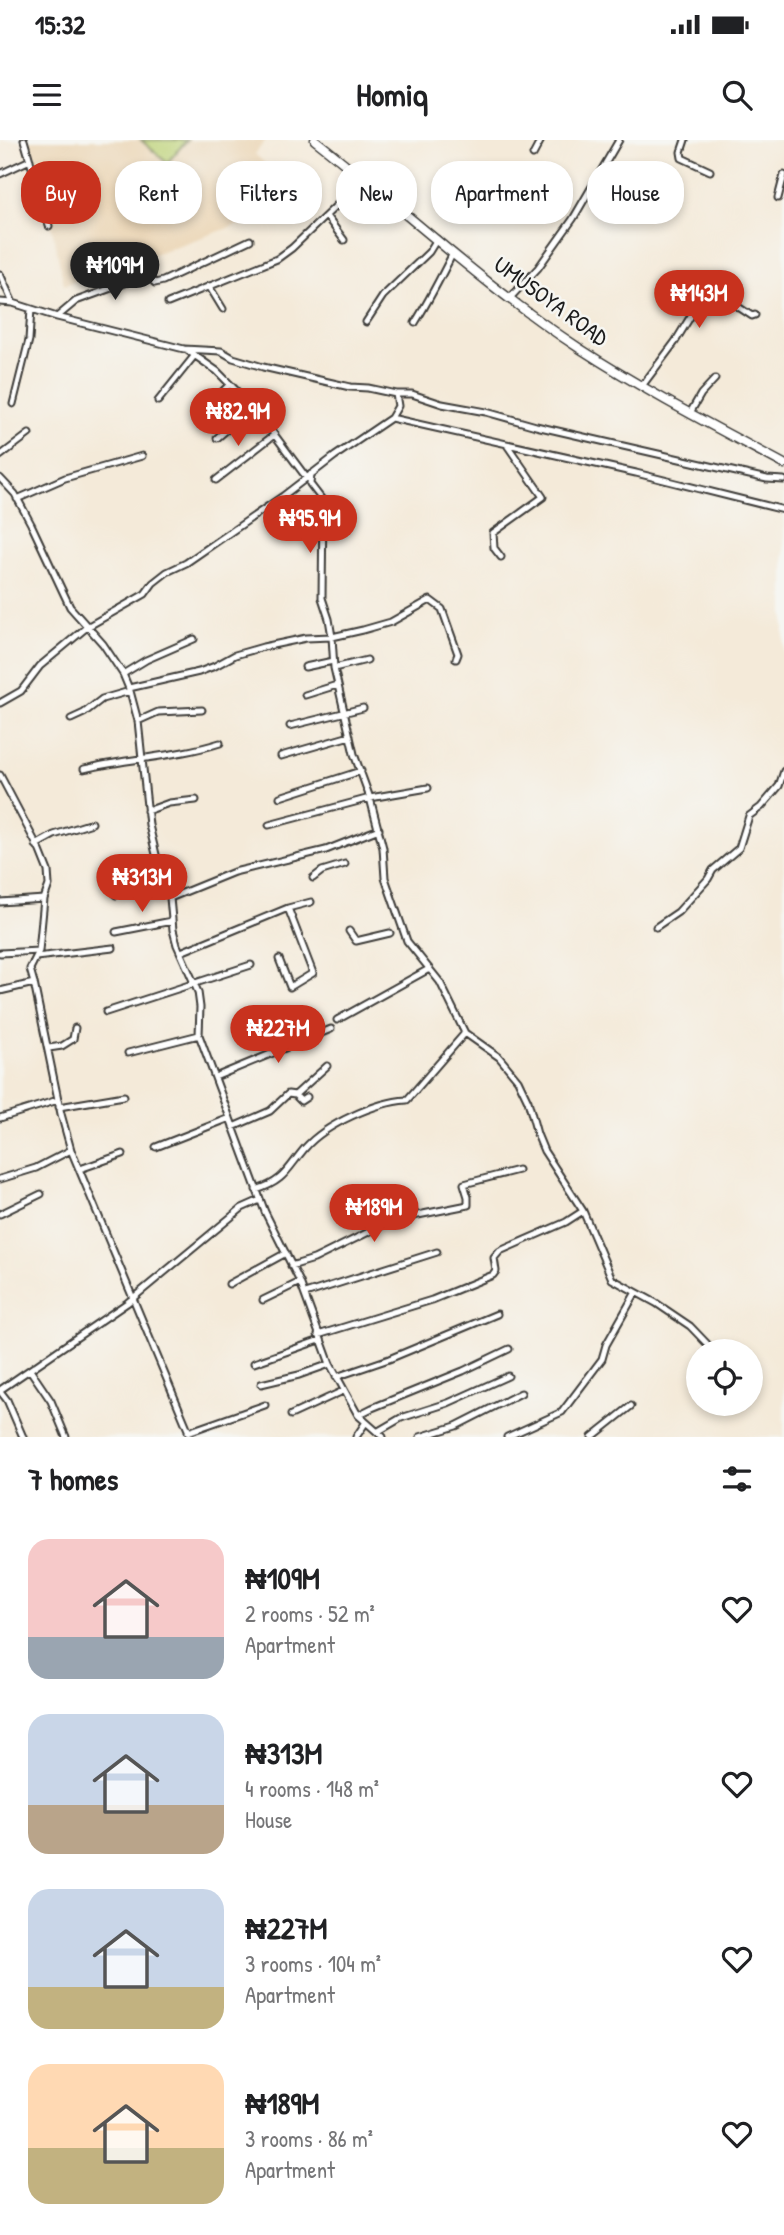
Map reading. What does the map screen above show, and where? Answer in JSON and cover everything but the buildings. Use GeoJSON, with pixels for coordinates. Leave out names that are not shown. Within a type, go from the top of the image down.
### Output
{"type":"FeatureCollection","features":[{"type":"Feature","properties":{"kind":"main road","name":"UMUSOYA ROAD"},"geometry":{"type":"LineString","coordinates":[[315,140],[341,161]]}},
{"type":"Feature","properties":{"kind":"main road","name":"UMUSOYA ROAD"},"geometry":{"type":"LineString","coordinates":[[417,223],[510,298],[579,348],[784,464]]}},
{"type":"Feature","properties":{"kind":"street"},"geometry":{"type":"LineString","coordinates":[[24,140],[49,226]]}},
{"type":"Feature","properties":{"kind":"street"},"geometry":{"type":"LineString","coordinates":[[533,155],[541,140]]}},
{"type":"Feature","properties":{"kind":"street"},"geometry":{"type":"LineString","coordinates":[[510,298],[538,268],[573,219],[619,140]]}},
{"type":"Feature","properties":{"kind":"street"},"geometry":{"type":"LineString","coordinates":[[685,140],[682,158],[710,171]]}},
{"type":"Feature","properties":{"kind":"street"},"geometry":{"type":"LineString","coordinates":[[0,174],[30,160]]}},
{"type":"Feature","properties":{"kind":"street"},"geometry":{"type":"LineString","coordinates":[[778,198],[784,175]]}},
{"type":"Feature","properties":{"kind":"street"},"geometry":{"type":"LineString","coordinates":[[168,303],[277,259],[336,206]]}},
{"type":"Feature","properties":{"kind":"street"},"geometry":{"type":"LineString","coordinates":[[326,215],[344,240]]}},
{"type":"Feature","properties":{"kind":"street"},"geometry":{"type":"LineString","coordinates":[[366,322],[383,296],[429,252],[436,239]]}},
{"type":"Feature","properties":{"kind":"street"},"geometry":{"type":"LineString","coordinates":[[57,317],[76,301],[147,275],[155,283],[163,281],[250,240]]}},
{"type":"Feature","properties":{"kind":"street"},"geometry":{"type":"LineString","coordinates":[[415,323],[435,292],[453,253]]}},
{"type":"Feature","properties":{"kind":"street"},"geometry":{"type":"LineString","coordinates":[[0,274],[13,303]]}},
{"type":"Feature","properties":{"kind":"street"},"geometry":{"type":"LineString","coordinates":[[209,286],[223,309]]}},
{"type":"Feature","properties":{"kind":"street"},"geometry":{"type":"LineString","coordinates":[[642,386],[675,342],[706,291],[711,289],[752,316],[755,315]]}},
{"type":"Feature","properties":{"kind":"street"},"geometry":{"type":"LineString","coordinates":[[0,302],[13,303],[184,349],[221,351],[233,358],[263,367],[350,387],[412,394],[442,404],[486,412],[536,426],[784,480]]}},
{"type":"Feature","properties":{"kind":"street"},"geometry":{"type":"LineString","coordinates":[[13,404],[29,340],[31,309]]}},
{"type":"Feature","properties":{"kind":"street"},"geometry":{"type":"LineString","coordinates":[[184,349],[230,384],[252,408],[309,476],[310,484],[323,501],[322,598],[329,619],[337,685],[379,830],[385,878],[407,941],[440,982],[465,1033],[499,1057],[518,1080],[528,1101],[544,1151],[583,1211],[612,1279],[656,1303],[690,1326],[702,1339]]}},
{"type":"Feature","properties":{"kind":"street"},"geometry":{"type":"LineString","coordinates":[[158,401],[195,355]]}},
{"type":"Feature","properties":{"kind":"street"},"geometry":{"type":"LineString","coordinates":[[690,413],[701,394],[715,379]]}},
{"type":"Feature","properties":{"kind":"street"},"geometry":{"type":"LineString","coordinates":[[198,416],[230,384]]}},
{"type":"Feature","properties":{"kind":"street"},"geometry":{"type":"LineString","coordinates":[[0,703],[21,691],[40,666],[87,627],[145,594],[153,583],[186,563],[391,418],[398,406],[396,394]]}},
{"type":"Feature","properties":{"kind":"street"},"geometry":{"type":"LineString","coordinates":[[217,439],[252,408]]}},
{"type":"Feature","properties":{"kind":"street"},"geometry":{"type":"LineString","coordinates":[[391,418],[636,473],[784,510]]}},
{"type":"Feature","properties":{"kind":"street"},"geometry":{"type":"LineString","coordinates":[[0,456],[29,434]]}},
{"type":"Feature","properties":{"kind":"street"},"geometry":{"type":"LineString","coordinates":[[216,480],[274,435]]}},
{"type":"Feature","properties":{"kind":"street"},"geometry":{"type":"LineString","coordinates":[[501,557],[494,548],[493,533],[543,497],[507,445]]}},
{"type":"Feature","properties":{"kind":"street"},"geometry":{"type":"LineString","coordinates":[[17,499],[65,478],[142,456]]}},
{"type":"Feature","properties":{"kind":"street"},"geometry":{"type":"LineString","coordinates":[[0,478],[17,499],[70,607],[103,643],[123,674],[138,721],[147,811],[170,898],[172,921],[200,1007],[199,1035],[256,1190],[300,1282],[330,1364],[358,1415],[383,1437]]}},
{"type":"Feature","properties":{"kind":"street"},"geometry":{"type":"LineString","coordinates":[[71,719],[102,699],[129,690],[198,672],[236,655],[263,647],[306,638],[332,637],[391,622],[430,600],[442,609],[458,654],[456,659]]}},
{"type":"Feature","properties":{"kind":"street"},"geometry":{"type":"LineString","coordinates":[[123,674],[146,660],[194,639]]}},
{"type":"Feature","properties":{"kind":"street"},"geometry":{"type":"LineString","coordinates":[[334,668],[367,660]]}},
{"type":"Feature","properties":{"kind":"street"},"geometry":{"type":"LineString","coordinates":[[305,667],[333,661]]}},
{"type":"Feature","properties":{"kind":"street"},"geometry":{"type":"LineString","coordinates":[[305,695],[337,685]]}},
{"type":"Feature","properties":{"kind":"street"},"geometry":{"type":"LineString","coordinates":[[290,726],[363,708]]}},
{"type":"Feature","properties":{"kind":"street"},"geometry":{"type":"LineString","coordinates":[[138,721],[158,712],[202,710]]}},
{"type":"Feature","properties":{"kind":"street"},"geometry":{"type":"LineString","coordinates":[[281,756],[350,736]]}},
{"type":"Feature","properties":{"kind":"street"},"geometry":{"type":"LineString","coordinates":[[84,769],[220,743]]}},
{"type":"Feature","properties":{"kind":"street"},"geometry":{"type":"LineString","coordinates":[[280,797],[361,771]]}},
{"type":"Feature","properties":{"kind":"street"},"geometry":{"type":"LineString","coordinates":[[656,927],[678,912],[713,870],[738,848],[749,816],[761,807],[779,786],[784,771]]}},
{"type":"Feature","properties":{"kind":"street"},"geometry":{"type":"LineString","coordinates":[[0,775],[48,871],[49,885],[44,899],[37,954],[30,968],[71,1150],[131,1298],[190,1434],[265,1405]]}},
{"type":"Feature","properties":{"kind":"street"},"geometry":{"type":"LineString","coordinates":[[270,825],[370,798],[428,788]]}},
{"type":"Feature","properties":{"kind":"street"},"geometry":{"type":"LineString","coordinates":[[147,811],[169,803],[196,800]]}},
{"type":"Feature","properties":{"kind":"street"},"geometry":{"type":"LineString","coordinates":[[36,845],[54,835],[92,823]]}},
{"type":"Feature","properties":{"kind":"street"},"geometry":{"type":"LineString","coordinates":[[170,898],[234,872],[326,850],[379,830]]}},
{"type":"Feature","properties":{"kind":"street"},"geometry":{"type":"LineString","coordinates":[[313,878],[322,871],[345,864]]}},
{"type":"Feature","properties":{"kind":"street"},"geometry":{"type":"LineString","coordinates":[[116,895],[161,870]]}},
{"type":"Feature","properties":{"kind":"street"},"geometry":{"type":"LineString","coordinates":[[0,902],[44,899]]}},
{"type":"Feature","properties":{"kind":"street"},"geometry":{"type":"LineString","coordinates":[[181,952],[288,908],[311,902]]}},
{"type":"Feature","properties":{"kind":"street"},"geometry":{"type":"LineString","coordinates":[[279,958],[290,987],[313,973],[288,908]]}},
{"type":"Feature","properties":{"kind":"street"},"geometry":{"type":"LineString","coordinates":[[116,932],[172,921]]}},
{"type":"Feature","properties":{"kind":"street"},"geometry":{"type":"LineString","coordinates":[[349,931],[356,941],[390,933]]}},
{"type":"Feature","properties":{"kind":"street"},"geometry":{"type":"LineString","coordinates":[[0,953],[37,954],[113,948]]}},
{"type":"Feature","properties":{"kind":"street"},"geometry":{"type":"LineString","coordinates":[[106,1012],[251,965]]}},
{"type":"Feature","properties":{"kind":"street"},"geometry":{"type":"LineString","coordinates":[[337,1020],[429,969]]}},
{"type":"Feature","properties":{"kind":"street"},"geometry":{"type":"LineString","coordinates":[[0,991],[34,983]]}},
{"type":"Feature","properties":{"kind":"street"},"geometry":{"type":"LineString","coordinates":[[49,1048],[69,1043],[73,1039],[75,1028]]}},
{"type":"Feature","properties":{"kind":"street"},"geometry":{"type":"LineString","coordinates":[[215,1077],[331,1029]]}},
{"type":"Feature","properties":{"kind":"street"},"geometry":{"type":"LineString","coordinates":[[256,1190],[272,1185],[284,1177],[305,1148],[335,1125],[385,1103],[407,1100],[465,1033]]}},
{"type":"Feature","properties":{"kind":"street"},"geometry":{"type":"LineString","coordinates":[[128,1053],[199,1035]]}},
{"type":"Feature","properties":{"kind":"street"},"geometry":{"type":"LineString","coordinates":[[295,1095],[327,1066]]}},
{"type":"Feature","properties":{"kind":"street"},"geometry":{"type":"LineString","coordinates":[[233,1126],[270,1111],[288,1094],[295,1095],[301,1101],[307,1097]]}},
{"type":"Feature","properties":{"kind":"street"},"geometry":{"type":"LineString","coordinates":[[0,1118],[59,1103],[124,1096]]}},
{"type":"Feature","properties":{"kind":"street"},"geometry":{"type":"LineString","coordinates":[[156,1147],[230,1118]]}},
{"type":"Feature","properties":{"kind":"street"},"geometry":{"type":"LineString","coordinates":[[0,1179],[36,1168],[71,1150]]}},
{"type":"Feature","properties":{"kind":"street"},"geometry":{"type":"LineString","coordinates":[[80,1169],[123,1154]]}},
{"type":"Feature","properties":{"kind":"street"},"geometry":{"type":"LineString","coordinates":[[291,1266],[314,1259],[393,1220],[468,1205],[464,1184],[518,1170]]}},
{"type":"Feature","properties":{"kind":"street"},"geometry":{"type":"LineString","coordinates":[[0,1214],[41,1194]]}},
{"type":"Feature","properties":{"kind":"street"},"geometry":{"type":"LineString","coordinates":[[23,1437],[7,1400],[0,1391],[131,1298],[242,1208],[260,1200]]}},
{"type":"Feature","properties":{"kind":"street"},"geometry":{"type":"LineString","coordinates":[[254,1363],[432,1300],[493,1275],[496,1271],[494,1258],[500,1251],[566,1222],[583,1211]]}},
{"type":"Feature","properties":{"kind":"street"},"geometry":{"type":"LineString","coordinates":[[305,1294],[437,1252]]}},
{"type":"Feature","properties":{"kind":"street"},"geometry":{"type":"LineString","coordinates":[[229,1284],[286,1253]]}},
{"type":"Feature","properties":{"kind":"street"},"geometry":{"type":"LineString","coordinates":[[263,1300],[300,1282]]}},
{"type":"Feature","properties":{"kind":"street"},"geometry":{"type":"LineString","coordinates":[[506,1437],[562,1412],[602,1359],[606,1345],[636,1292]]}},
{"type":"Feature","properties":{"kind":"street"},"geometry":{"type":"LineString","coordinates":[[336,1377],[389,1359],[497,1314]]}},
{"type":"Feature","properties":{"kind":"street"},"geometry":{"type":"LineString","coordinates":[[358,1415],[509,1349]]}},
{"type":"Feature","properties":{"kind":"street"},"geometry":{"type":"LineString","coordinates":[[261,1384],[330,1364]]}},
{"type":"Feature","properties":{"kind":"street"},"geometry":{"type":"LineString","coordinates":[[30,1370],[51,1401],[66,1437]]}},
{"type":"Feature","properties":{"kind":"street"},"geometry":{"type":"LineString","coordinates":[[377,1432],[401,1418],[448,1403],[508,1376]]}},
{"type":"Feature","properties":{"kind":"street"},"geometry":{"type":"LineString","coordinates":[[291,1415],[343,1391]]}},
{"type":"Feature","properties":{"kind":"street"},"geometry":{"type":"LineString","coordinates":[[420,1437],[456,1426],[522,1393]]}},
{"type":"Feature","properties":{"kind":"street"},"geometry":{"type":"LineString","coordinates":[[592,1437],[631,1406]]}},
{"type":"Feature","properties":{"kind":"street"},"geometry":{"type":"LineString","coordinates":[[356,1437],[366,1422]]}},
{"type":"Feature","properties":{"kind":"shaded area"},"geometry":{"type":"Polygon","coordinates":[[[27,140],[266,140],[255,154],[262,161],[216,161],[216,224],[240,224],[64,285],[51,224],[101,224],[101,161],[33,161],[27,140]]]}},
{"type":"Feature","properties":{"kind":"green space"},"geometry":{"type":"Polygon","coordinates":[[[141,140],[187,140],[169,161],[165,161],[141,140]]]}}]}
